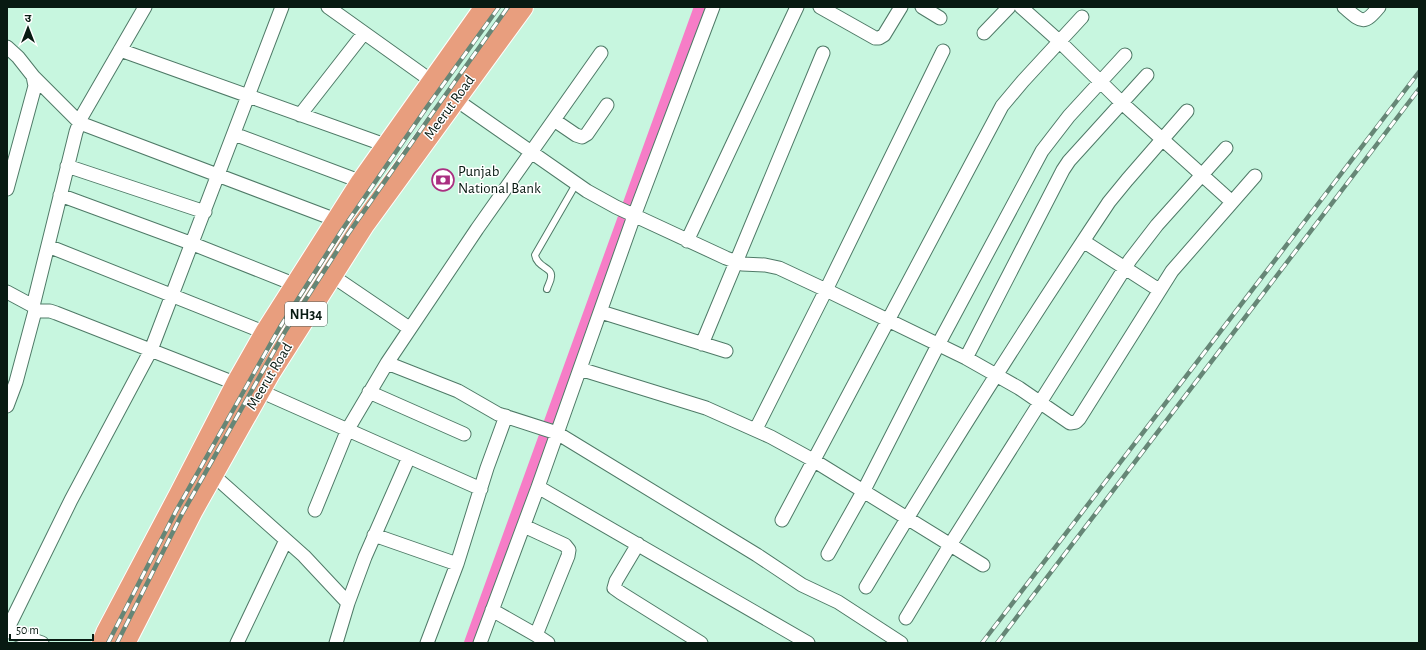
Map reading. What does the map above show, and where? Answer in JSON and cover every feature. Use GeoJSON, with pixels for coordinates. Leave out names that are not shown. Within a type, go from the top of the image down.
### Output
{"type":"FeatureCollection","features":[{"type":"Feature","properties":{"kind":"highway","name":"Meerut Road"},"geometry":{"type":"LineString","coordinates":[[124,643],[212,474],[260,390],[331,275],[360,229],[522,7]]}},
{"type":"Feature","properties":{"kind":"highway","name":"Meerut Road"},"geometry":{"type":"LineString","coordinates":[[103,643],[237,384],[266,333],[362,182],[483,8]]}},
{"type":"Feature","properties":{"kind":"street"},"geometry":{"type":"LineString","coordinates":[[8,399],[34,309],[76,132],[145,7]]}},
{"type":"Feature","properties":{"kind":"street"},"geometry":{"type":"LineString","coordinates":[[42,643],[7,630],[72,500],[151,350],[219,176],[282,7]]}},
{"type":"Feature","properties":{"kind":"street"},"geometry":{"type":"LineString","coordinates":[[328,7],[433,82]]}},
{"type":"Feature","properties":{"kind":"street"},"geometry":{"type":"LineString","coordinates":[[480,643],[538,487],[550,430],[580,370],[601,312],[632,215],[713,7]]}},
{"type":"Feature","properties":{"kind":"street"},"geometry":{"type":"LineString","coordinates":[[687,241],[798,7]]}},
{"type":"Feature","properties":{"kind":"street"},"geometry":{"type":"LineString","coordinates":[[820,7],[875,38],[880,38],[884,35],[901,7]]}},
{"type":"Feature","properties":{"kind":"street"},"geometry":{"type":"LineString","coordinates":[[922,7],[940,18]]}},
{"type":"Feature","properties":{"kind":"street"},"geometry":{"type":"LineString","coordinates":[[984,33],[1009,7]]}},
{"type":"Feature","properties":{"kind":"street"},"geometry":{"type":"LineString","coordinates":[[1021,7],[1059,41],[1122,103],[1232,202]]}},
{"type":"Feature","properties":{"kind":"street"},"geometry":{"type":"LineString","coordinates":[[1344,7],[1362,21],[1367,20],[1379,7]]}},
{"type":"Feature","properties":{"kind":"street"},"geometry":{"type":"LineString","coordinates":[[782,520],[1002,106],[1011,94],[1082,17]]}},
{"type":"Feature","properties":{"kind":"street"},"geometry":{"type":"LineString","coordinates":[[300,115],[364,33]]}},
{"type":"Feature","properties":{"kind":"street"},"geometry":{"type":"LineString","coordinates":[[7,47],[18,57],[33,76],[80,123],[360,229]]}},
{"type":"Feature","properties":{"kind":"street"},"geometry":{"type":"LineString","coordinates":[[120,50],[388,146]]}},
{"type":"Feature","properties":{"kind":"street"},"geometry":{"type":"LineString","coordinates":[[756,430],[943,52]]}},
{"type":"Feature","properties":{"kind":"street"},"geometry":{"type":"LineString","coordinates":[[316,510],[348,429],[386,363],[477,229],[601,53]]}},
{"type":"Feature","properties":{"kind":"street"},"geometry":{"type":"LineString","coordinates":[[702,344],[823,53]]}},
{"type":"Feature","properties":{"kind":"street"},"geometry":{"type":"LineString","coordinates":[[828,554],[864,490],[938,345],[1042,151],[1061,126],[1125,55]]}},
{"type":"Feature","properties":{"kind":"street"},"geometry":{"type":"LineString","coordinates":[[7,189],[9,171],[35,86],[33,76]]}},
{"type":"Feature","properties":{"kind":"street"},"geometry":{"type":"LineString","coordinates":[[966,358],[1063,170],[1069,161],[1147,76]]}},
{"type":"Feature","properties":{"kind":"street"},"geometry":{"type":"LineString","coordinates":[[455,99],[576,184],[616,207],[687,241],[736,262],[771,266],[826,290],[966,358],[997,375],[1070,423],[1076,422],[1159,290],[1179,263],[1255,176]]}},
{"type":"Feature","properties":{"kind":"street"},"geometry":{"type":"LineString","coordinates":[[554,120],[582,137],[587,134],[607,105]]}},
{"type":"Feature","properties":{"kind":"street"},"geometry":{"type":"LineString","coordinates":[[866,587],[907,518],[1083,241],[1118,190],[1187,111]]}},
{"type":"Feature","properties":{"kind":"street"},"geometry":{"type":"LineString","coordinates":[[234,134],[362,182]]}},
{"type":"Feature","properties":{"kind":"street"},"geometry":{"type":"LineString","coordinates":[[906,618],[950,544],[1125,268],[1148,236],[1226,148]]}},
{"type":"Feature","properties":{"kind":"street"},"geometry":{"type":"LineString","coordinates":[[67,166],[205,212]]}},
{"type":"Feature","properties":{"kind":"street"},"geometry":{"type":"LineString","coordinates":[[60,195],[193,244],[296,285]]}},
{"type":"Feature","properties":{"kind":"street"},"geometry":{"type":"LineString","coordinates":[[1083,241],[1159,290]]}},
{"type":"Feature","properties":{"kind":"street"},"geometry":{"type":"LineString","coordinates":[[48,246],[266,333]]}},
{"type":"Feature","properties":{"kind":"street"},"geometry":{"type":"LineString","coordinates":[[331,275],[410,328]]}},
{"type":"Feature","properties":{"kind":"street"},"geometry":{"type":"LineString","coordinates":[[7,292],[34,309],[56,313],[237,384]]}},
{"type":"Feature","properties":{"kind":"street"},"geometry":{"type":"LineString","coordinates":[[601,312],[726,351]]}},
{"type":"Feature","properties":{"kind":"street"},"geometry":{"type":"LineString","coordinates":[[386,363],[446,386],[467,396],[494,412],[550,430],[757,555],[802,585],[838,602],[901,643]]}},
{"type":"Feature","properties":{"kind":"street"},"geometry":{"type":"LineString","coordinates":[[580,370],[706,408],[756,430],[814,460],[983,565]]}},
{"type":"Feature","properties":{"kind":"street"},"geometry":{"type":"LineString","coordinates":[[260,390],[480,489]]}},
{"type":"Feature","properties":{"kind":"street"},"geometry":{"type":"LineString","coordinates":[[370,392],[464,434]]}},
{"type":"Feature","properties":{"kind":"street"},"geometry":{"type":"LineString","coordinates":[[427,643],[457,564],[480,489],[506,416]]}},
{"type":"Feature","properties":{"kind":"street"},"geometry":{"type":"LineString","coordinates":[[336,643],[348,603],[374,536],[409,457]]}},
{"type":"Feature","properties":{"kind":"street"},"geometry":{"type":"LineString","coordinates":[[212,474],[318,570],[348,603]]}},
{"type":"Feature","properties":{"kind":"street"},"geometry":{"type":"LineString","coordinates":[[538,487],[808,643]]}},
{"type":"Feature","properties":{"kind":"street"},"geometry":{"type":"LineString","coordinates":[[524,526],[565,544],[569,550],[568,556],[536,635]]}},
{"type":"Feature","properties":{"kind":"street"},"geometry":{"type":"LineString","coordinates":[[374,536],[457,564]]}},
{"type":"Feature","properties":{"kind":"street"},"geometry":{"type":"LineString","coordinates":[[237,643],[286,540]]}},
{"type":"Feature","properties":{"kind":"street"},"geometry":{"type":"LineString","coordinates":[[638,544],[614,585],[614,588],[694,641]]}},
{"type":"Feature","properties":{"kind":"street"},"geometry":{"type":"LineString","coordinates":[[492,610],[548,643]]}},
{"type":"Feature","properties":{"kind":"lane"},"geometry":{"type":"LineString","coordinates":[[547,289],[551,273],[549,269],[539,264],[536,259],[536,255],[576,184]]}},
{"type":"Feature","properties":{"kind":"waterway"},"geometry":{"type":"LineString","coordinates":[[470,643],[700,7]]}},
{"type":"Feature","properties":{"kind":"railway"},"geometry":{"type":"LineString","coordinates":[[108,643],[176,511],[280,327],[342,230],[427,107],[499,7]]}},
{"type":"Feature","properties":{"kind":"railway"},"geometry":{"type":"LineString","coordinates":[[117,643],[182,514],[286,330],[348,234],[508,7]]}},
{"type":"Feature","properties":{"kind":"railway"},"geometry":{"type":"LineString","coordinates":[[982,643],[1419,72]]}},
{"type":"Feature","properties":{"kind":"railway"},"geometry":{"type":"LineString","coordinates":[[997,643],[1419,89]]}},
{"type":"Feature","properties":{"kind":"place","name":"Punjab National Bank"},"geometry":{"type":"Point","coordinates":[443,180]}}]}
